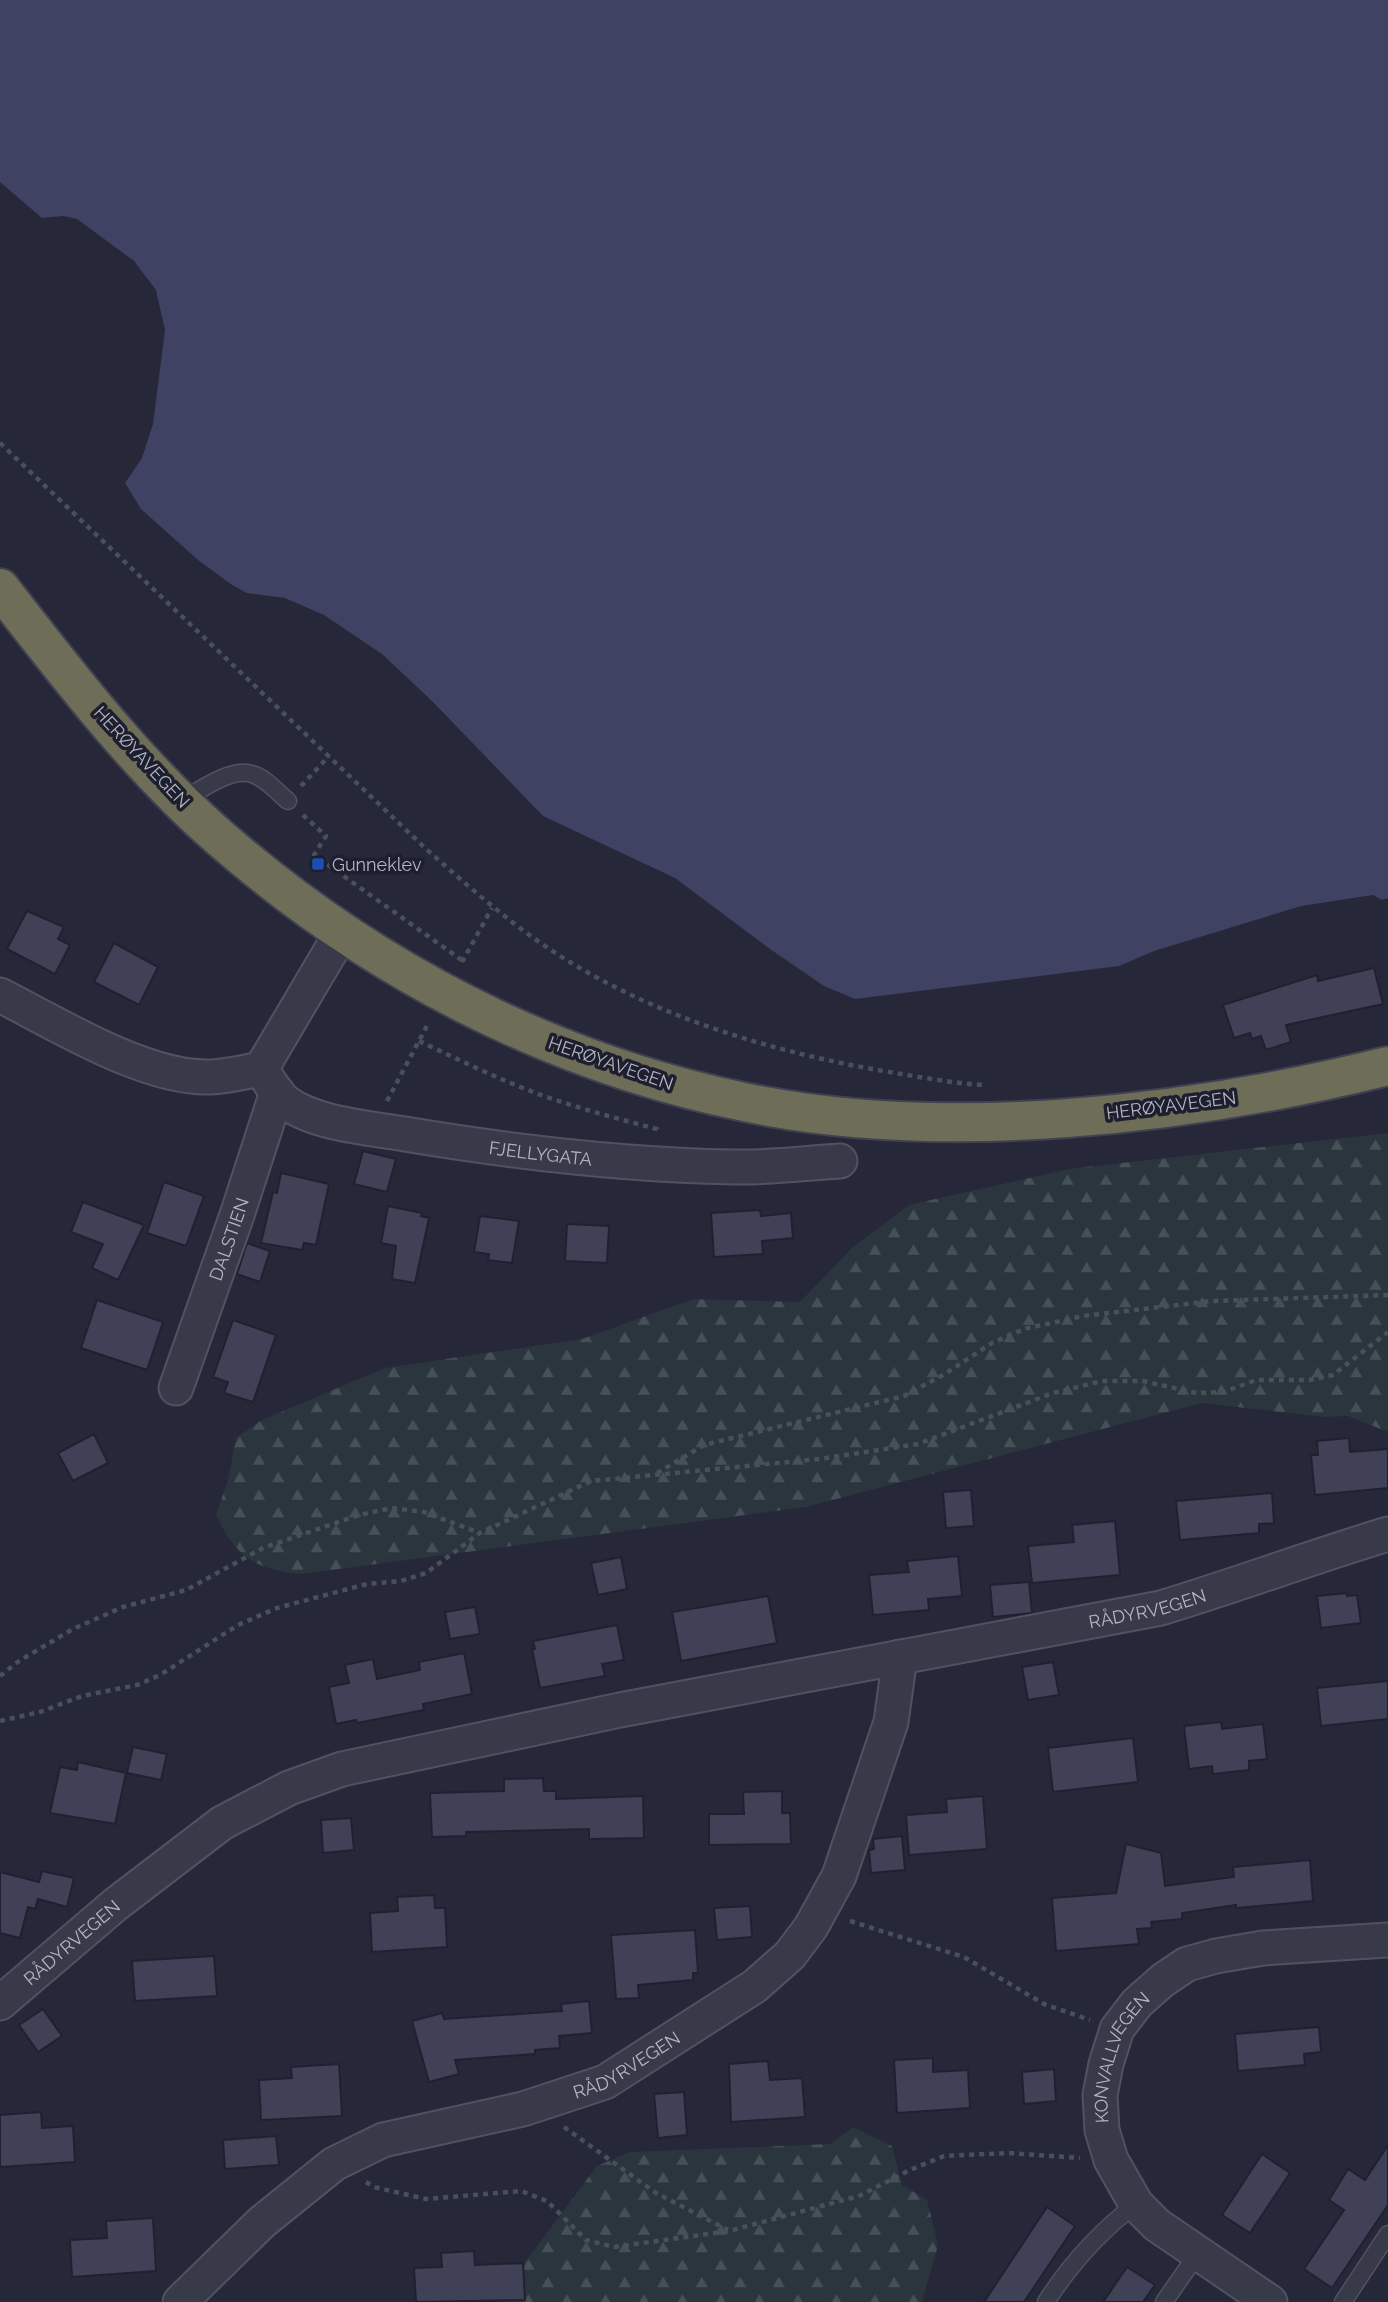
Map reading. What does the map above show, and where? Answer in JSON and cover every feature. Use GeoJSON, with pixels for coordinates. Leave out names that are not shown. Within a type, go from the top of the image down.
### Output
{"type":"FeatureCollection","features":[{"type":"Feature","properties":{"kind":"highway","name":"HERØYAVEGEN"},"geometry":{"type":"LineString","coordinates":[[0,588],[64,671],[144,763],[181,801],[247,860],[342,932],[444,994],[560,1047],[625,1071],[687,1088],[783,1108],[867,1118],[996,1121],[1079,1116],[1214,1101],[1302,1087],[1388,1066]]}},
{"type":"Feature","properties":{"kind":"street"},"geometry":{"type":"LineString","coordinates":[[0,995],[76,1034],[148,1066],[181,1074],[269,1080],[342,932]]}},
{"type":"Feature","properties":{"kind":"street","name":"FJELLYGATA"},"geometry":{"type":"LineString","coordinates":[[269,1080],[287,1102],[313,1115],[354,1125],[541,1154],[737,1167],[840,1161]]}},
{"type":"Feature","properties":{"kind":"street","name":"DALSTIEN"},"geometry":{"type":"LineString","coordinates":[[176,1388],[237,1215],[269,1080]]}},
{"type":"Feature","properties":{"kind":"street","name":"RÅDYRVEGEN"},"geometry":{"type":"LineString","coordinates":[[0,2003],[116,1904],[222,1823],[289,1788],[342,1769],[421,1751],[1161,1608],[1388,1534]]}},
{"type":"Feature","properties":{"kind":"street","name":"RÅDYRVEGEN"},"geometry":{"type":"LineString","coordinates":[[180,2302],[262,2222],[334,2164],[383,2140],[523,2109],[605,2082],[755,1986],[790,1955],[811,1927],[839,1876],[891,1722],[900,1657]]}},
{"type":"Feature","properties":{"kind":"street","name":"KONVALLVEGEN"},"geometry":{"type":"LineString","coordinates":[[1270,2302],[1157,2225],[1136,2204],[1111,2160],[1102,2130],[1100,2095],[1117,2029],[1137,2003],[1163,1980],[1187,1965],[1216,1956],[1263,1948],[1388,1940]]}},
{"type":"Feature","properties":{"kind":"lane"},"geometry":{"type":"LineString","coordinates":[[181,801],[214,782],[232,775],[251,773],[288,801]]}},
{"type":"Feature","properties":{"kind":"lane"},"geometry":{"type":"LineString","coordinates":[[1046,2302],[1066,2271],[1090,2244],[1110,2223],[1136,2204]]}},
{"type":"Feature","properties":{"kind":"lane"},"geometry":{"type":"LineString","coordinates":[[1343,2302],[1388,2234]]}},
{"type":"Feature","properties":{"kind":"lane"},"geometry":{"type":"LineString","coordinates":[[1164,2302],[1198,2253]]}},
{"type":"Feature","properties":{"kind":"path"},"geometry":{"type":"LineString","coordinates":[[0,443],[425,848],[492,908],[556,954],[608,983],[710,1029],[841,1064],[957,1083],[995,1086]]}},
{"type":"Feature","properties":{"kind":"path"},"geometry":{"type":"LineString","coordinates":[[329,755],[288,801],[326,836],[314,855],[463,961]]}},
{"type":"Feature","properties":{"kind":"path"},"geometry":{"type":"LineString","coordinates":[[419,1041],[483,1072],[534,1092],[588,1111],[657,1129],[660,1163]]}},
{"type":"Feature","properties":{"kind":"path"},"geometry":{"type":"LineString","coordinates":[[654,1476],[704,1445],[904,1396],[946,1374],[992,1343],[1024,1329],[1083,1316],[1213,1301],[1388,1294]]}},
{"type":"Feature","properties":{"kind":"path"},"geometry":{"type":"LineString","coordinates":[[0,1721],[40,1712],[82,1696],[136,1685],[160,1675],[238,1625],[277,1608],[367,1584],[401,1581],[426,1573],[480,1533],[591,1482],[820,1459],[918,1444],[1053,1393],[1102,1381],[1143,1381],[1196,1393],[1224,1392],[1256,1380],[1309,1380],[1333,1375],[1388,1332]]}},
{"type":"Feature","properties":{"kind":"path"},"geometry":{"type":"LineString","coordinates":[[0,1676],[19,1661],[73,1629],[123,1607],[187,1590],[263,1548],[359,1515],[392,1508],[424,1512],[480,1533]]}},
{"type":"Feature","properties":{"kind":"path"},"geometry":{"type":"LineString","coordinates":[[819,1912],[964,1957],[1044,2004],[1117,2029]]}},
{"type":"Feature","properties":{"kind":"path"},"geometry":{"type":"LineString","coordinates":[[550,2099],[555,2120],[656,2193],[729,2231]]}},
{"type":"Feature","properties":{"kind":"path"},"geometry":{"type":"LineString","coordinates":[[334,2164],[374,2187],[426,2199],[521,2190],[547,2201],[586,2240],[614,2247],[729,2231],[859,2196],[944,2156],[1009,2154],[1111,2160]]}},
{"type":"Feature","properties":{"kind":"green space"},"geometry":{"type":"Polygon","coordinates":[[[1388,1133],[1388,1432],[1348,1416],[1324,1417],[1202,1403],[806,1507],[301,1574],[271,1569],[249,1559],[232,1542],[216,1515],[228,1480],[236,1438],[262,1420],[385,1368],[582,1339],[693,1299],[800,1302],[853,1247],[909,1205],[1069,1169],[1388,1133]]]}},
{"type":"Feature","properties":{"kind":"green space"},"geometry":{"type":"Polygon","coordinates":[[[853,2127],[892,2146],[902,2185],[927,2200],[938,2245],[922,2302],[495,2302],[597,2166],[630,2152],[830,2144],[853,2127]]]}},
{"type":"Feature","properties":{"kind":"water"},"geometry":{"type":"Polygon","coordinates":[[[0,0],[1388,0],[1388,898],[1382,900],[1373,895],[1301,906],[1154,951],[1119,966],[855,999],[824,986],[675,878],[543,816],[432,701],[382,654],[324,615],[285,598],[247,593],[232,585],[198,560],[141,509],[125,483],[142,458],[153,424],[165,330],[156,290],[134,261],[77,219],[63,216],[42,218],[0,182],[0,0]]]}},
{"type":"Feature","properties":{"kind":"building"},"geometry":{"type":"Polygon","coordinates":[[[27,911],[64,927],[58,939],[70,945],[55,974],[7,949],[27,911]]]}},
{"type":"Feature","properties":{"kind":"building"},"geometry":{"type":"Polygon","coordinates":[[[114,943],[158,967],[139,1005],[94,982],[114,943]]]}},
{"type":"Feature","properties":{"kind":"building"},"geometry":{"type":"Polygon","coordinates":[[[1374,968],[1383,1004],[1286,1025],[1291,1042],[1266,1050],[1261,1036],[1252,1039],[1250,1033],[1234,1038],[1223,1005],[1317,975],[1318,981],[1374,968]]]}},
{"type":"Feature","properties":{"kind":"building"},"geometry":{"type":"Polygon","coordinates":[[[363,1151],[396,1159],[387,1192],[354,1184],[363,1151]]]}},
{"type":"Feature","properties":{"kind":"building"},"geometry":{"type":"Polygon","coordinates":[[[281,1173],[329,1184],[316,1245],[304,1243],[302,1250],[261,1243],[273,1192],[277,1193],[281,1173]]]}},
{"type":"Feature","properties":{"kind":"building"},"geometry":{"type":"Polygon","coordinates":[[[164,1182],[204,1196],[186,1246],[147,1233],[164,1182]]]}},
{"type":"Feature","properties":{"kind":"building"},"geometry":{"type":"Polygon","coordinates":[[[83,1202],[144,1225],[118,1280],[92,1268],[103,1244],[71,1232],[83,1202]]]}},
{"type":"Feature","properties":{"kind":"building"},"geometry":{"type":"Polygon","coordinates":[[[388,1206],[422,1213],[421,1216],[429,1218],[415,1283],[392,1279],[396,1246],[381,1243],[388,1206]]]}},
{"type":"Feature","properties":{"kind":"building"},"geometry":{"type":"Polygon","coordinates":[[[760,1210],[761,1216],[791,1213],[793,1238],[762,1241],[763,1254],[714,1257],[711,1213],[760,1210]]]}},
{"type":"Feature","properties":{"kind":"building"},"geometry":{"type":"Polygon","coordinates":[[[480,1216],[519,1221],[512,1263],[488,1260],[489,1254],[474,1252],[480,1216]]]}},
{"type":"Feature","properties":{"kind":"building"},"geometry":{"type":"Polygon","coordinates":[[[567,1224],[609,1226],[607,1263],[565,1261],[567,1224]]]}},
{"type":"Feature","properties":{"kind":"building"},"geometry":{"type":"Polygon","coordinates":[[[247,1243],[270,1251],[260,1282],[237,1274],[247,1243]]]}},
{"type":"Feature","properties":{"kind":"building"},"geometry":{"type":"Polygon","coordinates":[[[97,1300],[163,1322],[147,1370],[81,1348],[97,1300]]]}},
{"type":"Feature","properties":{"kind":"building"},"geometry":{"type":"Polygon","coordinates":[[[233,1320],[276,1335],[253,1402],[224,1393],[228,1382],[213,1377],[233,1320]]]}},
{"type":"Feature","properties":{"kind":"building"},"geometry":{"type":"Polygon","coordinates":[[[94,1434],[108,1463],[73,1481],[58,1453],[94,1434]]]}},
{"type":"Feature","properties":{"kind":"building"},"geometry":{"type":"Polygon","coordinates":[[[1349,1438],[1350,1452],[1388,1449],[1388,1488],[1315,1495],[1311,1455],[1318,1455],[1317,1441],[1349,1438]]]}},
{"type":"Feature","properties":{"kind":"building"},"geometry":{"type":"Polygon","coordinates":[[[971,1490],[974,1526],[946,1528],[943,1492],[971,1490]]]}},
{"type":"Feature","properties":{"kind":"building"},"geometry":{"type":"Polygon","coordinates":[[[1272,1493],[1274,1523],[1259,1524],[1259,1533],[1180,1540],[1176,1501],[1272,1493]]]}},
{"type":"Feature","properties":{"kind":"building"},"geometry":{"type":"Polygon","coordinates":[[[1115,1521],[1120,1575],[1032,1583],[1028,1546],[1074,1542],[1072,1525],[1115,1521]]]}},
{"type":"Feature","properties":{"kind":"building"},"geometry":{"type":"Polygon","coordinates":[[[958,1556],[962,1596],[928,1599],[929,1610],[873,1615],[869,1575],[909,1572],[907,1561],[958,1556]]]}},
{"type":"Feature","properties":{"kind":"building"},"geometry":{"type":"Polygon","coordinates":[[[621,1557],[627,1589],[598,1595],[591,1563],[621,1557]]]}},
{"type":"Feature","properties":{"kind":"building"},"geometry":{"type":"Polygon","coordinates":[[[1029,1582],[1032,1613],[993,1617],[990,1585],[1029,1582]]]}},
{"type":"Feature","properties":{"kind":"building"},"geometry":{"type":"Polygon","coordinates":[[[1347,1593],[1347,1596],[1357,1595],[1361,1623],[1321,1628],[1317,1596],[1347,1593]]]}},
{"type":"Feature","properties":{"kind":"building"},"geometry":{"type":"Polygon","coordinates":[[[768,1596],[777,1643],[681,1661],[672,1612],[768,1596]]]}},
{"type":"Feature","properties":{"kind":"building"},"geometry":{"type":"Polygon","coordinates":[[[475,1607],[480,1634],[450,1639],[445,1612],[475,1607]]]}},
{"type":"Feature","properties":{"kind":"building"},"geometry":{"type":"Polygon","coordinates":[[[617,1625],[624,1660],[602,1664],[605,1676],[540,1688],[532,1649],[535,1649],[533,1641],[617,1625]]]}},
{"type":"Feature","properties":{"kind":"building"},"geometry":{"type":"Polygon","coordinates":[[[464,1653],[472,1694],[423,1704],[424,1710],[357,1723],[356,1720],[336,1724],[329,1687],[349,1683],[345,1665],[373,1659],[377,1679],[420,1670],[419,1662],[464,1653]]]}},
{"type":"Feature","properties":{"kind":"building"},"geometry":{"type":"Polygon","coordinates":[[[1053,1662],[1059,1695],[1028,1700],[1022,1667],[1053,1662]]]}},
{"type":"Feature","properties":{"kind":"building"},"geometry":{"type":"Polygon","coordinates":[[[1388,1681],[1388,1719],[1321,1726],[1317,1688],[1388,1681]]]}},
{"type":"Feature","properties":{"kind":"building"},"geometry":{"type":"Polygon","coordinates":[[[1221,1722],[1222,1729],[1263,1724],[1267,1759],[1249,1761],[1249,1770],[1213,1774],[1212,1766],[1189,1769],[1184,1726],[1221,1722]]]}},
{"type":"Feature","properties":{"kind":"building"},"geometry":{"type":"Polygon","coordinates":[[[1133,1738],[1138,1782],[1053,1792],[1048,1748],[1133,1738]]]}},
{"type":"Feature","properties":{"kind":"building"},"geometry":{"type":"Polygon","coordinates":[[[133,1747],[167,1754],[161,1780],[127,1773],[133,1747]]]}},
{"type":"Feature","properties":{"kind":"building"},"geometry":{"type":"Polygon","coordinates":[[[78,1762],[126,1773],[115,1824],[50,1813],[60,1767],[77,1770],[78,1762]]]}},
{"type":"Feature","properties":{"kind":"building"},"geometry":{"type":"Polygon","coordinates":[[[543,1778],[544,1791],[556,1791],[556,1799],[643,1796],[644,1838],[589,1839],[589,1829],[466,1832],[466,1836],[432,1837],[430,1793],[504,1791],[504,1779],[543,1778]]]}},
{"type":"Feature","properties":{"kind":"building"},"geometry":{"type":"Polygon","coordinates":[[[782,1791],[782,1813],[790,1813],[791,1844],[709,1845],[709,1814],[744,1814],[743,1792],[782,1791]]]}},
{"type":"Feature","properties":{"kind":"building"},"geometry":{"type":"Polygon","coordinates":[[[983,1796],[987,1849],[909,1855],[906,1815],[947,1812],[946,1799],[983,1796]]]}},
{"type":"Feature","properties":{"kind":"building"},"geometry":{"type":"Polygon","coordinates":[[[351,1818],[354,1850],[323,1853],[321,1820],[351,1818]]]}},
{"type":"Feature","properties":{"kind":"building"},"geometry":{"type":"Polygon","coordinates":[[[902,1836],[905,1870],[871,1873],[869,1850],[874,1849],[873,1839],[902,1836]]]}},
{"type":"Feature","properties":{"kind":"building"},"geometry":{"type":"Polygon","coordinates":[[[1126,1844],[1161,1853],[1165,1886],[1234,1877],[1233,1867],[1310,1860],[1313,1901],[1236,1908],[1236,1905],[1182,1913],[1182,1919],[1151,1922],[1152,1928],[1137,1929],[1139,1944],[1056,1951],[1052,1898],[1116,1893],[1126,1844]]]}},
{"type":"Feature","properties":{"kind":"building"},"geometry":{"type":"Polygon","coordinates":[[[42,1871],[74,1878],[67,1907],[38,1899],[35,1909],[28,1907],[20,1938],[0,1933],[0,1872],[39,1882],[42,1871]]]}},
{"type":"Feature","properties":{"kind":"building"},"geometry":{"type":"Polygon","coordinates":[[[434,1895],[435,1908],[445,1908],[447,1947],[372,1952],[370,1913],[398,1911],[397,1897],[434,1895]]]}},
{"type":"Feature","properties":{"kind":"building"},"geometry":{"type":"Polygon","coordinates":[[[750,1906],[752,1937],[717,1940],[714,1908],[750,1906]]]}},
{"type":"Feature","properties":{"kind":"building"},"geometry":{"type":"Polygon","coordinates":[[[695,1930],[698,1973],[693,1973],[693,1980],[638,1985],[639,1998],[616,1999],[611,1935],[695,1930]]]}},
{"type":"Feature","properties":{"kind":"building"},"geometry":{"type":"Polygon","coordinates":[[[214,1956],[217,1996],[135,2001],[132,1961],[214,1956]]]}},
{"type":"Feature","properties":{"kind":"building"},"geometry":{"type":"Polygon","coordinates":[[[589,2001],[592,2033],[559,2036],[560,2048],[535,2050],[535,2054],[455,2060],[459,2074],[429,2082],[412,2021],[442,2013],[444,2019],[562,2011],[561,2004],[589,2001]]]}},
{"type":"Feature","properties":{"kind":"building"},"geometry":{"type":"Polygon","coordinates":[[[43,2009],[62,2036],[38,2052],[19,2025],[43,2009]]]}},
{"type":"Feature","properties":{"kind":"building"},"geometry":{"type":"Polygon","coordinates":[[[1319,2027],[1321,2052],[1304,2054],[1305,2065],[1238,2071],[1235,2034],[1319,2027]]]}},
{"type":"Feature","properties":{"kind":"building"},"geometry":{"type":"Polygon","coordinates":[[[933,2058],[933,2072],[968,2070],[970,2108],[897,2113],[894,2060],[933,2058]]]}},
{"type":"Feature","properties":{"kind":"building"},"geometry":{"type":"Polygon","coordinates":[[[768,2061],[770,2080],[802,2078],[805,2117],[731,2122],[729,2064],[768,2061]]]}},
{"type":"Feature","properties":{"kind":"building"},"geometry":{"type":"Polygon","coordinates":[[[339,2064],[342,2116],[261,2120],[259,2080],[292,2078],[291,2067],[339,2064]]]}},
{"type":"Feature","properties":{"kind":"building"},"geometry":{"type":"Polygon","coordinates":[[[1054,2069],[1056,2101],[1024,2104],[1022,2072],[1054,2069]]]}},
{"type":"Feature","properties":{"kind":"building"},"geometry":{"type":"Polygon","coordinates":[[[684,2092],[687,2135],[658,2138],[654,2094],[684,2092]]]}},
{"type":"Feature","properties":{"kind":"building"},"geometry":{"type":"Polygon","coordinates":[[[41,2112],[42,2128],[73,2126],[75,2162],[0,2167],[0,2115],[41,2112]]]}},
{"type":"Feature","properties":{"kind":"building"},"geometry":{"type":"Polygon","coordinates":[[[276,2136],[279,2165],[225,2169],[223,2140],[276,2136]]]}},
{"type":"Feature","properties":{"kind":"building"},"geometry":{"type":"Polygon","coordinates":[[[1388,2145],[1388,2205],[1332,2288],[1304,2269],[1344,2210],[1329,2200],[1348,2169],[1365,2180],[1388,2145]]]}},
{"type":"Feature","properties":{"kind":"building"},"geometry":{"type":"Polygon","coordinates":[[[1262,2154],[1290,2173],[1250,2233],[1222,2215],[1262,2154]]]}},
{"type":"Feature","properties":{"kind":"building"},"geometry":{"type":"Polygon","coordinates":[[[1047,2207],[1075,2226],[1024,2302],[984,2302],[1047,2207]]]}},
{"type":"Feature","properties":{"kind":"building"},"geometry":{"type":"Polygon","coordinates":[[[153,2218],[156,2271],[72,2277],[70,2240],[107,2238],[106,2221],[153,2218]]]}},
{"type":"Feature","properties":{"kind":"building"},"geometry":{"type":"Polygon","coordinates":[[[474,2251],[475,2265],[523,2263],[525,2300],[416,2302],[414,2268],[442,2267],[441,2253],[474,2251]]]}},
{"type":"Feature","properties":{"kind":"building"},"geometry":{"type":"Polygon","coordinates":[[[1127,2267],[1155,2285],[1143,2302],[1103,2302],[1127,2267]]]}},
{"type":"Feature","properties":{"kind":"place","name":"Gunneklev"},"geometry":{"type":"Point","coordinates":[318,864]}}]}
